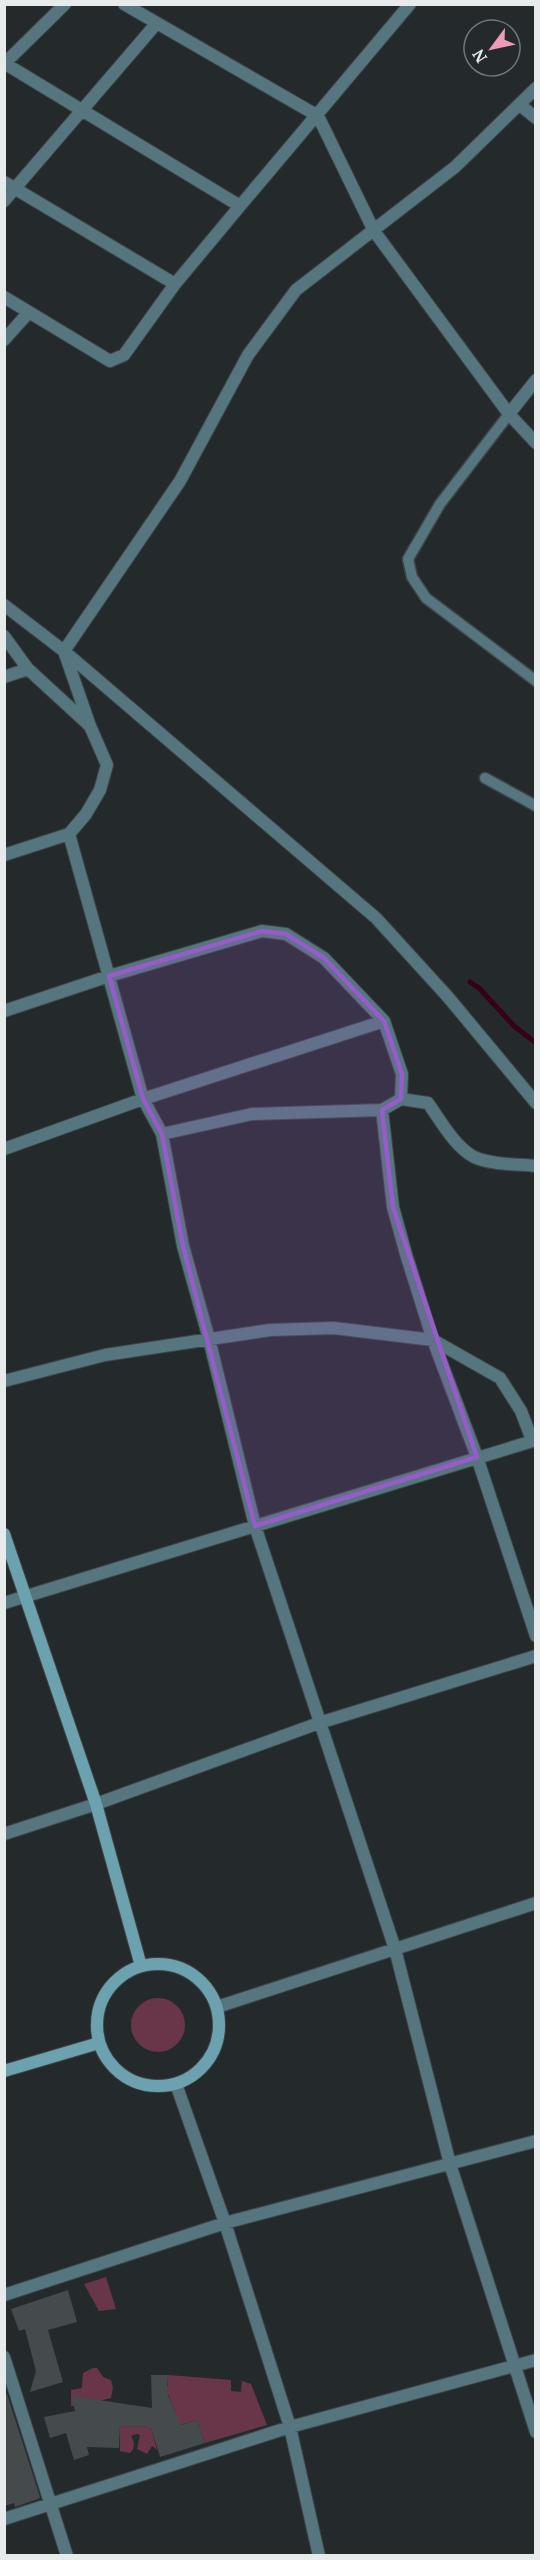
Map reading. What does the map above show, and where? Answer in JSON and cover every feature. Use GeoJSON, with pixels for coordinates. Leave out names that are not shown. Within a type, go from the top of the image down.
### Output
{"type":"FeatureCollection","features":[{"type":"Feature","properties":{"kind":"street"},"geometry":{"type":"LineString","coordinates":[[65,4],[5,63],[240,206]]}},
{"type":"Feature","properties":{"kind":"street"},"geometry":{"type":"LineString","coordinates":[[124,4],[318,116],[374,231],[509,414],[536,444]]}},
{"type":"Feature","properties":{"kind":"street"},"geometry":{"type":"LineString","coordinates":[[4,297],[110,361],[124,355],[175,285],[410,4]]}},
{"type":"Feature","properties":{"kind":"street"},"geometry":{"type":"LineString","coordinates":[[4,201],[10,185],[82,111],[156,24]]}},
{"type":"Feature","properties":{"kind":"street"},"geometry":{"type":"LineString","coordinates":[[64,651],[180,481],[248,355],[296,290],[455,166],[536,88]]}},
{"type":"Feature","properties":{"kind":"street"},"geometry":{"type":"LineString","coordinates":[[520,105],[536,118]]}},
{"type":"Feature","properties":{"kind":"street"},"geometry":{"type":"LineString","coordinates":[[10,185],[175,285]]}},
{"type":"Feature","properties":{"kind":"street"},"geometry":{"type":"LineString","coordinates":[[4,340],[29,312]]}},
{"type":"Feature","properties":{"kind":"street"},"geometry":{"type":"LineString","coordinates":[[509,414],[536,380]]}},
{"type":"Feature","properties":{"kind":"street"},"geometry":{"type":"LineString","coordinates":[[4,604],[64,651],[376,918],[462,1014],[536,1103]]}},
{"type":"Feature","properties":{"kind":"street"},"geometry":{"type":"LineString","coordinates":[[4,636],[28,669],[90,726]]}},
{"type":"Feature","properties":{"kind":"street"},"geometry":{"type":"LineString","coordinates":[[4,855],[69,834],[86,814],[100,790],[107,765],[90,726],[64,651]]}},
{"type":"Feature","properties":{"kind":"street"},"geometry":{"type":"LineString","coordinates":[[4,677],[28,669]]}},
{"type":"Feature","properties":{"kind":"street"},"geometry":{"type":"LineString","coordinates":[[69,834],[143,1100],[162,1134],[183,1246],[209,1339],[255,1527],[394,1949],[450,2164],[536,2432]]}},
{"type":"Feature","properties":{"kind":"street"},"geometry":{"type":"LineString","coordinates":[[4,1011],[109,976],[262,931],[286,934],[324,958],[384,1021],[402,1074],[400,1099]]}},
{"type":"Feature","properties":{"kind":"street"},"geometry":{"type":"LineString","coordinates":[[4,1149],[143,1100],[384,1021]]}},
{"type":"Feature","properties":{"kind":"street"},"geometry":{"type":"LineString","coordinates":[[162,1134],[252,1114],[382,1110],[400,1099],[428,1103],[461,1147],[474,1157],[536,1166]]}},
{"type":"Feature","properties":{"kind":"street"},"geometry":{"type":"LineString","coordinates":[[382,1110],[393,1207],[433,1340],[477,1457],[536,1636]]}},
{"type":"Feature","properties":{"kind":"street"},"geometry":{"type":"LineString","coordinates":[[4,1381],[105,1355],[270,1330],[334,1328],[433,1340],[500,1378],[521,1411],[534,1440],[4,1604]]}},
{"type":"Feature","properties":{"kind":"street"},"geometry":{"type":"LineString","coordinates":[[4,1534],[96,1804],[141,1966]]}},
{"type":"Feature","properties":{"kind":"street"},"geometry":{"type":"LineString","coordinates":[[4,1834],[96,1804],[319,1723],[536,1656]]}},
{"type":"Feature","properties":{"kind":"street"},"geometry":{"type":"LineString","coordinates":[[217,2007],[536,1903]]}},
{"type":"Feature","properties":{"kind":"street"},"geometry":{"type":"LineString","coordinates":[[159,1963],[178,1966],[195,1976],[209,1989],[217,2007],[220,2026],[216,2045],[207,2062],[194,2076],[176,2084],[157,2087],[138,2084],[121,2074],[107,2060],[99,2043],[96,2024],[99,2005],[108,1988],[122,1974],[141,1966],[159,1963]]}},
{"type":"Feature","properties":{"kind":"street"},"geometry":{"type":"LineString","coordinates":[[4,2071],[99,2043]]}},
{"type":"Feature","properties":{"kind":"street"},"geometry":{"type":"LineString","coordinates":[[176,2084],[225,2223],[290,2427],[319,2556]]}},
{"type":"Feature","properties":{"kind":"street"},"geometry":{"type":"LineString","coordinates":[[4,2295],[225,2223],[536,2141]]}},
{"type":"Feature","properties":{"kind":"street"},"geometry":{"type":"LineString","coordinates":[[4,2357],[68,2556]]}},
{"type":"Feature","properties":{"kind":"street"},"geometry":{"type":"LineString","coordinates":[[4,2519],[290,2427],[536,2360]]}},
{"type":"Feature","properties":{"kind":"lane"},"geometry":{"type":"LineString","coordinates":[[509,414],[440,504],[408,560],[412,577],[426,598],[536,681]]}},
{"type":"Feature","properties":{"kind":"lane"},"geometry":{"type":"LineString","coordinates":[[485,778],[536,806]]}},
{"type":"Feature","properties":{"kind":"highlighted area"},"geometry":{"type":"Polygon","coordinates":[[[262,931],[286,934],[324,958],[384,1021],[402,1074],[401,1099],[382,1110],[393,1207],[477,1457],[255,1526],[183,1246],[162,1134],[143,1099],[109,976],[262,931]]]}},
{"type":"Feature","properties":{"kind":"shaded area"},"geometry":{"type":"Polygon","coordinates":[[[153,1998],[163,1998],[173,2002],[181,2010],[185,2025],[181,2040],[173,2048],[163,2052],[153,2052],[143,2048],[135,2040],[131,2030],[131,2020],[135,2010],[143,2002],[153,1998]]]}},
{"type":"Feature","properties":{"kind":"shaded area"},"geometry":{"type":"Polygon","coordinates":[[[106,2277],[116,2309],[99,2311],[84,2284],[106,2277]]]}},
{"type":"Feature","properties":{"kind":"shaded area"},"geometry":{"type":"Polygon","coordinates":[[[97,2368],[103,2377],[111,2380],[113,2388],[111,2398],[71,2406],[71,2390],[82,2388],[83,2373],[97,2368]]]}},
{"type":"Feature","properties":{"kind":"shaded area"},"geometry":{"type":"Polygon","coordinates":[[[168,2375],[231,2380],[231,2391],[241,2392],[242,2381],[251,2384],[267,2425],[205,2443],[197,2420],[173,2427],[176,2414],[168,2394],[161,2395],[160,2386],[168,2386],[168,2375]]]}},
{"type":"Feature","properties":{"kind":"shaded area"},"geometry":{"type":"Polygon","coordinates":[[[120,2426],[151,2427],[157,2450],[152,2446],[147,2454],[137,2449],[140,2435],[136,2434],[131,2436],[133,2450],[130,2453],[120,2451],[120,2426]]]}},
{"type":"Feature","properties":{"kind":"building"},"geometry":{"type":"Polygon","coordinates":[[[68,2290],[77,2322],[48,2330],[63,2382],[30,2392],[36,2371],[25,2329],[19,2331],[11,2309],[68,2290]]]}},
{"type":"Feature","properties":{"kind":"building"},"geometry":{"type":"Polygon","coordinates":[[[151,2375],[168,2375],[167,2393],[181,2425],[197,2420],[205,2443],[160,2457],[151,2427],[120,2426],[119,2448],[87,2447],[89,2455],[74,2460],[66,2433],[50,2438],[44,2417],[75,2411],[72,2396],[152,2408],[151,2375]]]}},
{"type":"Feature","properties":{"kind":"building"},"geometry":{"type":"Polygon","coordinates":[[[4,2394],[7,2394],[40,2497],[15,2507],[14,2503],[4,2506],[4,2394]]]}},
{"type":"Feature","properties":{"kind":"waterway"},"geometry":{"type":"LineString","coordinates":[[470,982],[479,988],[514,1026],[536,1043]]}}]}
